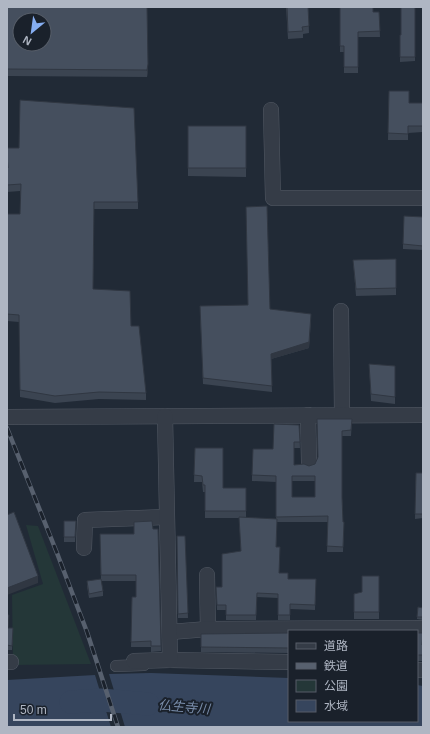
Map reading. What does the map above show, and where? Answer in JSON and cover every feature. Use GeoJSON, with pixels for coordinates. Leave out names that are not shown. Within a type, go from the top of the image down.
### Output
{"type":"FeatureCollection","features":[{"type":"Feature","properties":{"kind":"street"},"geometry":{"type":"LineString","coordinates":[[271,110],[273,198],[423,198]]}},
{"type":"Feature","properties":{"kind":"street"},"geometry":{"type":"LineString","coordinates":[[341,311],[342,415]]}},
{"type":"Feature","properties":{"kind":"street"},"geometry":{"type":"LineString","coordinates":[[308,415],[309,462]]}},
{"type":"Feature","properties":{"kind":"street"},"geometry":{"type":"LineString","coordinates":[[7,417],[423,415]]}},
{"type":"Feature","properties":{"kind":"street"},"geometry":{"type":"LineString","coordinates":[[165,416],[170,660]]}},
{"type":"Feature","properties":{"kind":"street"},"geometry":{"type":"LineString","coordinates":[[84,548],[85,520],[166,517]]}},
{"type":"Feature","properties":{"kind":"street"},"geometry":{"type":"LineString","coordinates":[[207,575],[208,629]]}},
{"type":"Feature","properties":{"kind":"street"},"geometry":{"type":"LineString","coordinates":[[170,632],[208,629],[423,628]]}},
{"type":"Feature","properties":{"kind":"street"},"geometry":{"type":"LineString","coordinates":[[134,661],[170,660],[288,662]]}},
{"type":"Feature","properties":{"kind":"street"},"geometry":{"type":"LineString","coordinates":[[116,666],[169,665],[288,668]]}},
{"type":"Feature","properties":{"kind":"green space"},"geometry":{"type":"Polygon","coordinates":[[[26,525],[38,526],[91,664],[13,665],[12,595],[43,584],[26,525]]]}},
{"type":"Feature","properties":{"kind":"water"},"geometry":{"type":"Polygon","coordinates":[[[151,673],[288,678],[288,722],[418,722],[418,685],[423,686],[423,727],[125,727],[109,674],[151,673]]]}},
{"type":"Feature","properties":{"kind":"water"},"geometry":{"type":"Polygon","coordinates":[[[95,675],[111,727],[7,727],[7,680],[95,675]]]}},
{"type":"Feature","properties":{"kind":"building"},"geometry":{"type":"Polygon","coordinates":[[[7,7],[147,7],[147,70],[7,69],[7,7]]]}},
{"type":"Feature","properties":{"kind":"building"},"geometry":{"type":"Polygon","coordinates":[[[287,7],[308,7],[309,26],[302,27],[303,31],[288,32],[287,7]]]}},
{"type":"Feature","properties":{"kind":"building"},"geometry":{"type":"Polygon","coordinates":[[[340,7],[373,7],[373,12],[379,12],[380,31],[358,32],[358,67],[344,67],[344,46],[340,46],[340,7]]]}},
{"type":"Feature","properties":{"kind":"building"},"geometry":{"type":"Polygon","coordinates":[[[401,7],[415,7],[415,57],[400,57],[401,7]]]}},
{"type":"Feature","properties":{"kind":"building"},"geometry":{"type":"Polygon","coordinates":[[[389,91],[409,91],[409,103],[423,103],[423,126],[408,126],[408,134],[388,133],[389,91]]]}},
{"type":"Feature","properties":{"kind":"building"},"geometry":{"type":"Polygon","coordinates":[[[20,100],[134,108],[138,202],[94,202],[93,289],[130,291],[131,326],[139,326],[146,393],[99,392],[55,396],[20,390],[19,315],[7,314],[7,214],[20,214],[21,184],[7,185],[7,148],[19,148],[20,100]]]}},
{"type":"Feature","properties":{"kind":"building"},"geometry":{"type":"Polygon","coordinates":[[[188,126],[246,126],[246,168],[188,168],[188,126]]]}},
{"type":"Feature","properties":{"kind":"building"},"geometry":{"type":"Polygon","coordinates":[[[267,206],[270,309],[311,314],[309,342],[271,354],[272,386],[203,378],[200,306],[248,305],[246,207],[267,206]]]}},
{"type":"Feature","properties":{"kind":"building"},"geometry":{"type":"Polygon","coordinates":[[[404,216],[423,217],[423,246],[403,244],[404,216]]]}},
{"type":"Feature","properties":{"kind":"building"},"geometry":{"type":"Polygon","coordinates":[[[396,259],[396,288],[356,289],[353,260],[396,259]]]}},
{"type":"Feature","properties":{"kind":"building"},"geometry":{"type":"Polygon","coordinates":[[[369,364],[395,366],[395,397],[371,394],[369,364]]]}},
{"type":"Feature","properties":{"kind":"building"},"geometry":{"type":"Polygon","coordinates":[[[317,419],[352,419],[351,430],[342,431],[342,497],[344,522],[343,547],[327,546],[328,516],[276,517],[276,476],[252,475],[253,449],[273,449],[274,424],[299,425],[300,442],[294,442],[294,465],[304,464],[309,466],[315,464],[318,457],[317,419]],[[292,476],[292,497],[315,497],[315,476],[292,476]]]}},
{"type":"Feature","properties":{"kind":"building"},"geometry":{"type":"Polygon","coordinates":[[[195,448],[223,448],[223,488],[246,488],[246,511],[205,511],[205,485],[203,485],[202,476],[194,475],[195,448]]]}},
{"type":"Feature","properties":{"kind":"building"},"geometry":{"type":"Polygon","coordinates":[[[416,473],[423,473],[423,514],[415,514],[416,473]]]}},
{"type":"Feature","properties":{"kind":"building"},"geometry":{"type":"Polygon","coordinates":[[[14,512],[38,576],[7,588],[7,515],[14,512]]]}},
{"type":"Feature","properties":{"kind":"building"},"geometry":{"type":"Polygon","coordinates":[[[239,517],[277,519],[276,547],[280,547],[279,573],[288,573],[288,579],[316,579],[315,605],[290,604],[290,615],[278,615],[278,594],[257,593],[256,615],[226,615],[226,605],[217,605],[216,587],[222,587],[222,554],[241,551],[239,517]]]}},
{"type":"Feature","properties":{"kind":"building"},"geometry":{"type":"Polygon","coordinates":[[[64,521],[76,521],[75,537],[64,537],[64,521]]]}},
{"type":"Feature","properties":{"kind":"building"},"geometry":{"type":"Polygon","coordinates":[[[152,521],[153,529],[158,529],[161,646],[151,646],[151,641],[131,642],[132,597],[136,597],[136,575],[101,575],[100,534],[134,534],[134,522],[152,521]]]}},
{"type":"Feature","properties":{"kind":"building"},"geometry":{"type":"Polygon","coordinates":[[[177,536],[185,536],[188,613],[178,614],[177,536]]]}},
{"type":"Feature","properties":{"kind":"building"},"geometry":{"type":"Polygon","coordinates":[[[362,576],[379,576],[379,612],[354,612],[354,594],[362,592],[362,576]]]}},
{"type":"Feature","properties":{"kind":"building"},"geometry":{"type":"Polygon","coordinates":[[[101,579],[103,591],[89,594],[87,581],[101,579]]]}},
{"type":"Feature","properties":{"kind":"building"},"geometry":{"type":"Polygon","coordinates":[[[418,607],[423,608],[423,617],[417,617],[418,607]]]}},
{"type":"Feature","properties":{"kind":"building"},"geometry":{"type":"Polygon","coordinates":[[[7,615],[9,615],[8,628],[13,628],[12,646],[7,645],[7,615]]]}},
{"type":"Feature","properties":{"kind":"building"},"geometry":{"type":"Polygon","coordinates":[[[288,633],[288,648],[201,647],[201,634],[288,633]]]}},
{"type":"Feature","properties":{"kind":"building"},"geometry":{"type":"Polygon","coordinates":[[[418,633],[423,633],[423,655],[418,655],[418,633]]]}},
{"type":"Feature","properties":{"kind":"waterway","name":"仏生寺川"},"geometry":{"type":"LineString","coordinates":[[71,702],[101,700],[148,704]]}},
{"type":"Feature","properties":{"kind":"railway"},"geometry":{"type":"LineString","coordinates":[[7,428],[87,632],[118,727]]}}]}
